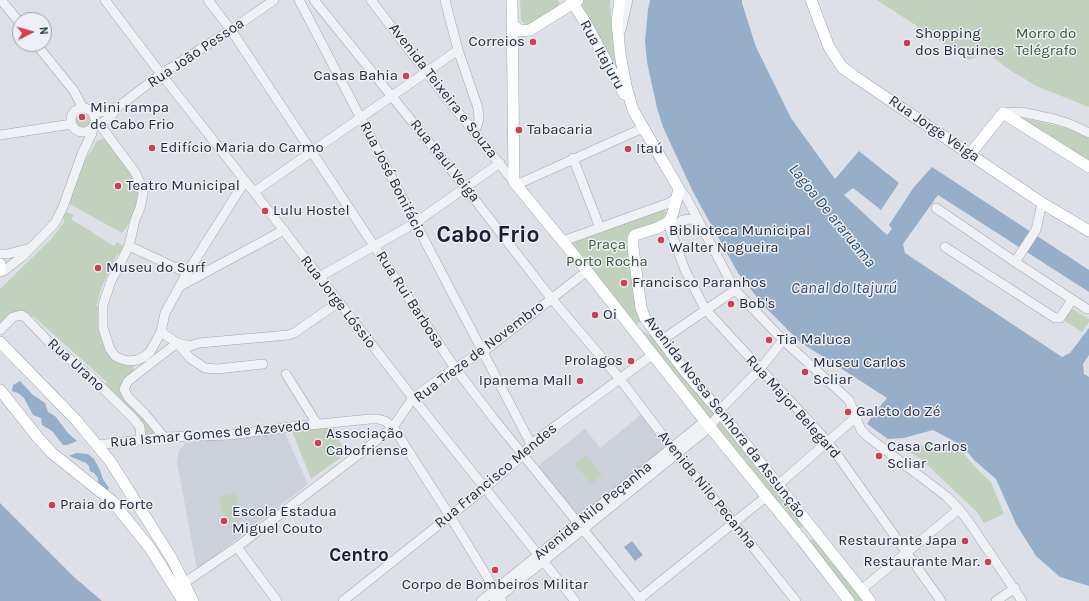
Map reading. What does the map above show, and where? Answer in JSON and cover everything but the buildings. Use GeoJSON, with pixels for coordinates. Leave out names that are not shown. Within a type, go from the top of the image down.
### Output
{"type":"FeatureCollection","features":[{"type":"Feature","properties":{"kind":"main road"},"geometry":{"type":"LineString","coordinates":[[512,0],[515,183]]}},
{"type":"Feature","properties":{"kind":"main road"},"geometry":{"type":"LineString","coordinates":[[620,0],[617,21],[619,40],[623,71],[633,110],[678,193]]}},
{"type":"Feature","properties":{"kind":"main road","name":"Rua Jorge Veiga"},"geometry":{"type":"LineString","coordinates":[[811,0],[828,47],[842,67],[1042,203],[1089,231]]}},
{"type":"Feature","properties":{"kind":"main road"},"geometry":{"type":"LineString","coordinates":[[512,24],[520,31],[530,30],[574,1]]}},
{"type":"Feature","properties":{"kind":"main road","name":"Rua Itajuru"},"geometry":{"type":"LineString","coordinates":[[574,1],[633,110]]}},
{"type":"Feature","properties":{"kind":"main road"},"geometry":{"type":"LineString","coordinates":[[970,154],[1003,113],[1089,167]]}},
{"type":"Feature","properties":{"kind":"main road","name":"Avenida Nossa Senhora da Assunção"},"geometry":{"type":"LineString","coordinates":[[515,183],[767,496],[849,601]]}},
{"type":"Feature","properties":{"kind":"main road","name":"Avenida Nossa Senhora da Assunção"},"geometry":{"type":"LineString","coordinates":[[678,193],[673,213],[668,222],[657,228],[635,235],[632,242],[641,308],[645,318],[684,370],[719,411],[870,601]]}},
{"type":"Feature","properties":{"kind":"main road"},"geometry":{"type":"LineString","coordinates":[[0,264],[0,271]]}},
{"type":"Feature","properties":{"kind":"main road"},"geometry":{"type":"LineString","coordinates":[[638,337],[643,328],[653,329]]}},
{"type":"Feature","properties":{"kind":"main road"},"geometry":{"type":"LineString","coordinates":[[0,342],[98,445],[110,461],[161,540],[193,601]]}},
{"type":"Feature","properties":{"kind":"main road"},"geometry":{"type":"LineString","coordinates":[[673,380],[681,379],[684,370]]}},
{"type":"Feature","properties":{"kind":"main road"},"geometry":{"type":"LineString","coordinates":[[0,390],[39,439],[52,452],[112,501],[150,548],[183,601]]}},
{"type":"Feature","properties":{"kind":"main road"},"geometry":{"type":"LineString","coordinates":[[802,540],[806,533],[813,530]]}},
{"type":"Feature","properties":{"kind":"street"},"geometry":{"type":"LineString","coordinates":[[1,0],[12,13]]}},
{"type":"Feature","properties":{"kind":"street","name":"Rua Jorge Lóssio"},"geometry":{"type":"LineString","coordinates":[[105,0],[413,398],[575,601]]}},
{"type":"Feature","properties":{"kind":"street","name":"Rua Rui Barbosa"},"geometry":{"type":"LineString","coordinates":[[208,0],[231,30],[455,368],[640,600]]}},
{"type":"Feature","properties":{"kind":"street","name":"Rua João Pessoa"},"geometry":{"type":"LineString","coordinates":[[95,127],[111,116],[118,107],[161,74],[231,30],[274,0]]}},
{"type":"Feature","properties":{"kind":"street","name":"Rua José Bonifácio"},"geometry":{"type":"LineString","coordinates":[[299,0],[531,444]]}},
{"type":"Feature","properties":{"kind":"street","name":"Rua Raul Veiga"},"geometry":{"type":"LineString","coordinates":[[314,0],[465,187],[551,298],[620,379]]}},
{"type":"Feature","properties":{"kind":"street","name":"Avenida Teixeira e Souza"},"geometry":{"type":"LineString","coordinates":[[371,0],[426,72],[515,183]]}},
{"type":"Feature","properties":{"kind":"street"},"geometry":{"type":"LineString","coordinates":[[445,0],[458,50],[478,108],[479,119],[475,132]]}},
{"type":"Feature","properties":{"kind":"street"},"geometry":{"type":"LineString","coordinates":[[619,40],[622,21],[628,0]]}},
{"type":"Feature","properties":{"kind":"street"},"geometry":{"type":"LineString","coordinates":[[254,192],[458,50]]}},
{"type":"Feature","properties":{"kind":"street"},"geometry":{"type":"LineString","coordinates":[[0,271],[5,270],[23,256],[55,223],[63,207],[82,154],[95,127],[93,113],[87,109],[42,52]]}},
{"type":"Feature","properties":{"kind":"street","name":"Rua João Pessoa"},"geometry":{"type":"LineString","coordinates":[[87,109],[101,112],[118,107]]}},
{"type":"Feature","properties":{"kind":"street"},"geometry":{"type":"LineString","coordinates":[[82,154],[82,142],[73,127],[71,116],[79,108],[87,109]]}},
{"type":"Feature","properties":{"kind":"street"},"geometry":{"type":"LineString","coordinates":[[1003,113],[1021,112],[1054,118],[1089,133]]}},
{"type":"Feature","properties":{"kind":"street"},"geometry":{"type":"LineString","coordinates":[[0,135],[73,127],[84,132],[95,127]]}},
{"type":"Feature","properties":{"kind":"street"},"geometry":{"type":"LineString","coordinates":[[95,127],[130,164],[142,187],[142,200],[135,220],[129,246],[111,281],[102,305],[103,328],[110,349],[115,356],[121,359],[128,361],[137,360],[150,352],[161,332],[165,313],[245,181]]}},
{"type":"Feature","properties":{"kind":"street"},"geometry":{"type":"LineString","coordinates":[[515,183],[643,128]]}},
{"type":"Feature","properties":{"kind":"street"},"geometry":{"type":"LineString","coordinates":[[573,158],[600,228]]}},
{"type":"Feature","properties":{"kind":"street"},"geometry":{"type":"LineString","coordinates":[[319,277],[375,247],[415,223],[500,163]]}},
{"type":"Feature","properties":{"kind":"street"},"geometry":{"type":"LineString","coordinates":[[563,241],[669,203],[678,193],[686,197],[735,290],[783,340],[850,400],[861,430],[867,436],[946,496],[959,509],[1015,588],[1022,601]]}},
{"type":"Feature","properties":{"kind":"street"},"geometry":{"type":"LineString","coordinates":[[1018,258],[1036,230],[1042,203]]}},
{"type":"Feature","properties":{"kind":"street"},"geometry":{"type":"LineString","coordinates":[[936,208],[1018,258],[1072,300],[1087,309]]}},
{"type":"Feature","properties":{"kind":"street"},"geometry":{"type":"LineString","coordinates":[[657,228],[661,230],[670,229],[683,220],[691,219],[699,221]]}},
{"type":"Feature","properties":{"kind":"street","name":"Rua Major Belegard"},"geometry":{"type":"LineString","coordinates":[[670,229],[684,270],[705,309],[828,442],[941,601]]}},
{"type":"Feature","properties":{"kind":"street"},"geometry":{"type":"LineString","coordinates":[[182,285],[284,230]]}},
{"type":"Feature","properties":{"kind":"street"},"geometry":{"type":"LineString","coordinates":[[129,246],[188,273]]}},
{"type":"Feature","properties":{"kind":"street"},"geometry":{"type":"LineString","coordinates":[[945,247],[1055,318],[1060,318],[1072,300]]}},
{"type":"Feature","properties":{"kind":"street"},"geometry":{"type":"LineString","coordinates":[[0,254],[8,254],[30,248]]}},
{"type":"Feature","properties":{"kind":"street","name":"Rua Treze de Novembro"},"geometry":{"type":"LineString","coordinates":[[184,583],[237,547],[393,427],[413,398],[455,368],[483,352],[587,271]]}},
{"type":"Feature","properties":{"kind":"street"},"geometry":{"type":"LineString","coordinates":[[662,340],[705,309],[735,290]]}},
{"type":"Feature","properties":{"kind":"street"},"geometry":{"type":"LineString","coordinates":[[177,343],[190,346],[200,343],[294,333],[339,302]]}},
{"type":"Feature","properties":{"kind":"street","name":"Rua Urano"},"geometry":{"type":"LineString","coordinates":[[0,330],[13,317],[21,315],[25,317],[49,342],[90,376],[133,418],[140,427],[141,440]]}},
{"type":"Feature","properties":{"kind":"street"},"geometry":{"type":"LineString","coordinates":[[161,332],[177,343],[190,358],[205,368],[217,369],[263,364]]}},
{"type":"Feature","properties":{"kind":"street"},"geometry":{"type":"LineString","coordinates":[[708,424],[718,416],[719,411],[760,369],[783,340]]}},
{"type":"Feature","properties":{"kind":"street"},"geometry":{"type":"LineString","coordinates":[[164,437],[145,414],[128,397],[124,389],[128,381],[177,343]]}},
{"type":"Feature","properties":{"kind":"street","name":"Rua Francisco Mendes"},"geometry":{"type":"LineString","coordinates":[[343,601],[485,488],[523,455],[531,444],[652,355]]}},
{"type":"Feature","properties":{"kind":"street"},"geometry":{"type":"LineString","coordinates":[[286,374],[317,424]]}},
{"type":"Feature","properties":{"kind":"street","name":"Avenida Nilo Pecanha"},"geometry":{"type":"LineString","coordinates":[[620,379],[674,451],[796,601]]}},
{"type":"Feature","properties":{"kind":"street"},"geometry":{"type":"LineString","coordinates":[[778,485],[856,417]]}},
{"type":"Feature","properties":{"kind":"street","name":"Rua Ismar Gomes de Azevedo"},"geometry":{"type":"LineString","coordinates":[[98,445],[164,437],[230,435],[317,424],[378,419],[393,427]]}},
{"type":"Feature","properties":{"kind":"street","name":"Avenida Nilo Peçanha"},"geometry":{"type":"LineString","coordinates":[[481,601],[498,597],[541,558],[708,424]]}},
{"type":"Feature","properties":{"kind":"street"},"geometry":{"type":"LineString","coordinates":[[393,427],[450,516],[498,597]]}},
{"type":"Feature","properties":{"kind":"street"},"geometry":{"type":"LineString","coordinates":[[640,600],[733,522],[767,496]]}},
{"type":"Feature","properties":{"kind":"street"},"geometry":{"type":"LineString","coordinates":[[861,590],[959,509]]}},
{"type":"Feature","properties":{"kind":"street"},"geometry":{"type":"LineString","coordinates":[[237,547],[277,601]]}},
{"type":"Feature","properties":{"kind":"street"},"geometry":{"type":"LineString","coordinates":[[996,601],[1015,588]]}},
{"type":"Feature","properties":{"kind":"shaded area"},"geometry":{"type":"Polygon","coordinates":[[[642,414],[668,447],[579,518],[538,466],[585,429],[600,448],[642,414]]]}},
{"type":"Feature","properties":{"kind":"shaded area","name":"Escola Estadua Miguel Couto"},"geometry":{"type":"Polygon","coordinates":[[[284,431],[308,484],[197,570],[177,462],[179,451],[185,443],[284,431]]]}},
{"type":"Feature","properties":{"kind":"green space"},"geometry":{"type":"Polygon","coordinates":[[[520,0],[558,0],[560,3],[555,9],[528,26],[521,21],[520,0]]]}},
{"type":"Feature","properties":{"kind":"green space"},"geometry":{"type":"Polygon","coordinates":[[[584,0],[610,0],[613,46],[621,77],[580,5],[584,0]]]}},
{"type":"Feature","properties":{"kind":"green space","name":"Morro do Telégrafo"},"geometry":{"type":"Polygon","coordinates":[[[877,0],[1089,0],[1089,107],[1036,86],[1008,69],[987,53],[969,60],[877,0]]]}},
{"type":"Feature","properties":{"kind":"green space"},"geometry":{"type":"Polygon","coordinates":[[[80,112],[86,112],[91,117],[89,126],[86,128],[80,128],[75,123],[75,117],[80,112]]]}},
{"type":"Feature","properties":{"kind":"green space"},"geometry":{"type":"Polygon","coordinates":[[[1024,118],[1082,132],[1089,137],[1089,161],[1029,123],[1024,118]]]}},
{"type":"Feature","properties":{"kind":"green space"},"geometry":{"type":"Polygon","coordinates":[[[106,138],[131,171],[139,187],[136,214],[122,233],[68,203],[81,167],[97,141],[106,138]]]}},
{"type":"Feature","properties":{"kind":"green space","name":"Praça Porto Rocha"},"geometry":{"type":"Polygon","coordinates":[[[664,209],[666,213],[662,221],[636,232],[643,321],[635,326],[572,243],[664,209]]]}},
{"type":"Feature","properties":{"kind":"green space"},"geometry":{"type":"Polygon","coordinates":[[[66,212],[74,215],[71,219],[114,246],[117,242],[123,246],[124,249],[121,255],[118,253],[102,286],[96,306],[101,306],[105,343],[133,366],[134,370],[132,374],[122,386],[154,430],[154,434],[146,436],[103,386],[107,382],[33,316],[30,320],[22,313],[0,327],[0,289],[52,238],[64,222],[63,214],[66,212]]]}},
{"type":"Feature","properties":{"kind":"green space"},"geometry":{"type":"Polygon","coordinates":[[[1071,308],[1089,319],[1089,322],[1082,332],[1063,320],[1071,308]]]}},
{"type":"Feature","properties":{"kind":"green space"},"geometry":{"type":"Polygon","coordinates":[[[643,332],[657,339],[804,526],[798,529],[641,336],[643,332]]]}},
{"type":"Feature","properties":{"kind":"green space","name":"Associação Cabofriense"},"geometry":{"type":"Polygon","coordinates":[[[333,427],[346,454],[311,479],[292,431],[333,427]]]}},
{"type":"Feature","properties":{"kind":"green space"},"geometry":{"type":"Polygon","coordinates":[[[934,443],[963,453],[991,482],[1004,514],[984,523],[977,512],[922,460],[905,449],[934,443]]]}},
{"type":"Feature","properties":{"kind":"green space"},"geometry":{"type":"Polygon","coordinates":[[[586,455],[602,475],[591,484],[575,464],[586,455]]]}},
{"type":"Feature","properties":{"kind":"green space"},"geometry":{"type":"Polygon","coordinates":[[[236,493],[242,520],[225,524],[219,497],[236,493]]]}},
{"type":"Feature","properties":{"kind":"green space"},"geometry":{"type":"Polygon","coordinates":[[[814,539],[865,601],[853,601],[809,544],[811,540],[814,539]]]}},
{"type":"Feature","properties":{"kind":"water","name":"Canal do Itajurú"},"geometry":{"type":"Polygon","coordinates":[[[650,0],[742,0],[756,47],[791,118],[835,179],[859,151],[899,183],[881,210],[853,188],[844,195],[887,235],[892,229],[889,225],[914,187],[932,167],[1089,270],[1089,292],[938,195],[903,244],[905,253],[1062,357],[1070,353],[1089,328],[1089,355],[1083,364],[1084,374],[1089,377],[1089,586],[1060,577],[1036,556],[1016,524],[996,479],[974,460],[963,446],[933,430],[904,438],[888,439],[867,424],[887,398],[800,342],[763,305],[738,273],[693,192],[663,127],[657,108],[647,62],[645,41],[650,0]]]}},
{"type":"Feature","properties":{"kind":"water"},"geometry":{"type":"Polygon","coordinates":[[[20,381],[33,395],[45,403],[48,412],[55,416],[68,433],[77,441],[63,445],[52,431],[42,425],[41,418],[33,415],[24,398],[18,393],[12,391],[13,385],[20,381]]]}},
{"type":"Feature","properties":{"kind":"water"},"geometry":{"type":"Polygon","coordinates":[[[76,453],[88,454],[94,459],[109,488],[107,491],[98,484],[98,478],[90,471],[89,466],[86,463],[69,456],[76,453]]]}},
{"type":"Feature","properties":{"kind":"water"},"geometry":{"type":"Polygon","coordinates":[[[0,503],[74,577],[102,601],[0,601],[0,503]]]}},
{"type":"Feature","properties":{"kind":"water"},"geometry":{"type":"Polygon","coordinates":[[[632,541],[643,555],[635,561],[624,547],[632,541]]]}},
{"type":"Feature","properties":{"kind":"place","name":"Correios"},"geometry":{"type":"Point","coordinates":[533,42]}},
{"type":"Feature","properties":{"kind":"place","name":"Shopping dos Biquines"},"geometry":{"type":"Point","coordinates":[907,43]}},
{"type":"Feature","properties":{"kind":"place","name":"Casas Bahia"},"geometry":{"type":"Point","coordinates":[406,76]}},
{"type":"Feature","properties":{"kind":"place","name":"Mini rampa de Cabo Frio"},"geometry":{"type":"Point","coordinates":[82,117]}},
{"type":"Feature","properties":{"kind":"place","name":"Tabacaria"},"geometry":{"type":"Point","coordinates":[519,130]}},
{"type":"Feature","properties":{"kind":"place","name":"Edifício Maria do Carmo"},"geometry":{"type":"Point","coordinates":[152,148]}},
{"type":"Feature","properties":{"kind":"place","name":"Itaú"},"geometry":{"type":"Point","coordinates":[628,149]}},
{"type":"Feature","properties":{"kind":"place","name":"Teatro Municipal"},"geometry":{"type":"Point","coordinates":[118,186]}},
{"type":"Feature","properties":{"kind":"place","name":"Lulu Hostel"},"geometry":{"type":"Point","coordinates":[265,211]}},
{"type":"Feature","properties":{"kind":"place","name":"Biblioteca Municipal Walter Nogueira"},"geometry":{"type":"Point","coordinates":[661,240]}},
{"type":"Feature","properties":{"kind":"place","name":"Museu do Surf"},"geometry":{"type":"Point","coordinates":[98,268]}},
{"type":"Feature","properties":{"kind":"place","name":"Francisco Paranhos"},"geometry":{"type":"Point","coordinates":[624,283]}},
{"type":"Feature","properties":{"kind":"place","name":"Bob's"},"geometry":{"type":"Point","coordinates":[731,304]}},
{"type":"Feature","properties":{"kind":"place","name":"Oi"},"geometry":{"type":"Point","coordinates":[595,315]}},
{"type":"Feature","properties":{"kind":"place","name":"Tia Maluca"},"geometry":{"type":"Point","coordinates":[769,340]}},
{"type":"Feature","properties":{"kind":"place","name":"Prolagos"},"geometry":{"type":"Point","coordinates":[631,361]}},
{"type":"Feature","properties":{"kind":"place","name":"Museu Carlos Scliar"},"geometry":{"type":"Point","coordinates":[805,372]}},
{"type":"Feature","properties":{"kind":"place","name":"Ipanema Mall"},"geometry":{"type":"Point","coordinates":[580,381]}},
{"type":"Feature","properties":{"kind":"place","name":"Galeto do Zé"},"geometry":{"type":"Point","coordinates":[848,412]}},
{"type":"Feature","properties":{"kind":"place","name":"Associação Cabofriense"},"geometry":{"type":"Point","coordinates":[318,443]}},
{"type":"Feature","properties":{"kind":"place","name":"Casa Carlos Scliar"},"geometry":{"type":"Point","coordinates":[879,456]}},
{"type":"Feature","properties":{"kind":"place","name":"Praia do Forte"},"geometry":{"type":"Point","coordinates":[52,505]}},
{"type":"Feature","properties":{"kind":"place","name":"Escola Estadua Miguel Couto"},"geometry":{"type":"Point","coordinates":[224,521]}},
{"type":"Feature","properties":{"kind":"place","name":"Restaurante Japa"},"geometry":{"type":"Point","coordinates":[965,541]}},
{"type":"Feature","properties":{"kind":"place","name":"Restaurante Mar."},"geometry":{"type":"Point","coordinates":[988,562]}},
{"type":"Feature","properties":{"kind":"place","name":"Corpo de Bombeiros Militar"},"geometry":{"type":"Point","coordinates":[495,570]}},
{"type":"Feature","properties":{"kind":"district","name":"Cabo Frio"},"geometry":{"type":"Point","coordinates":[488,235]}},
{"type":"Feature","properties":{"kind":"district","name":"Centro"},"geometry":{"type":"Point","coordinates":[359,556]}},
{"type":"Feature","properties":{"kind":"water label","name":"Lagoa De araruama"},"geometry":{"type":"Point","coordinates":[832,216]}}]}
